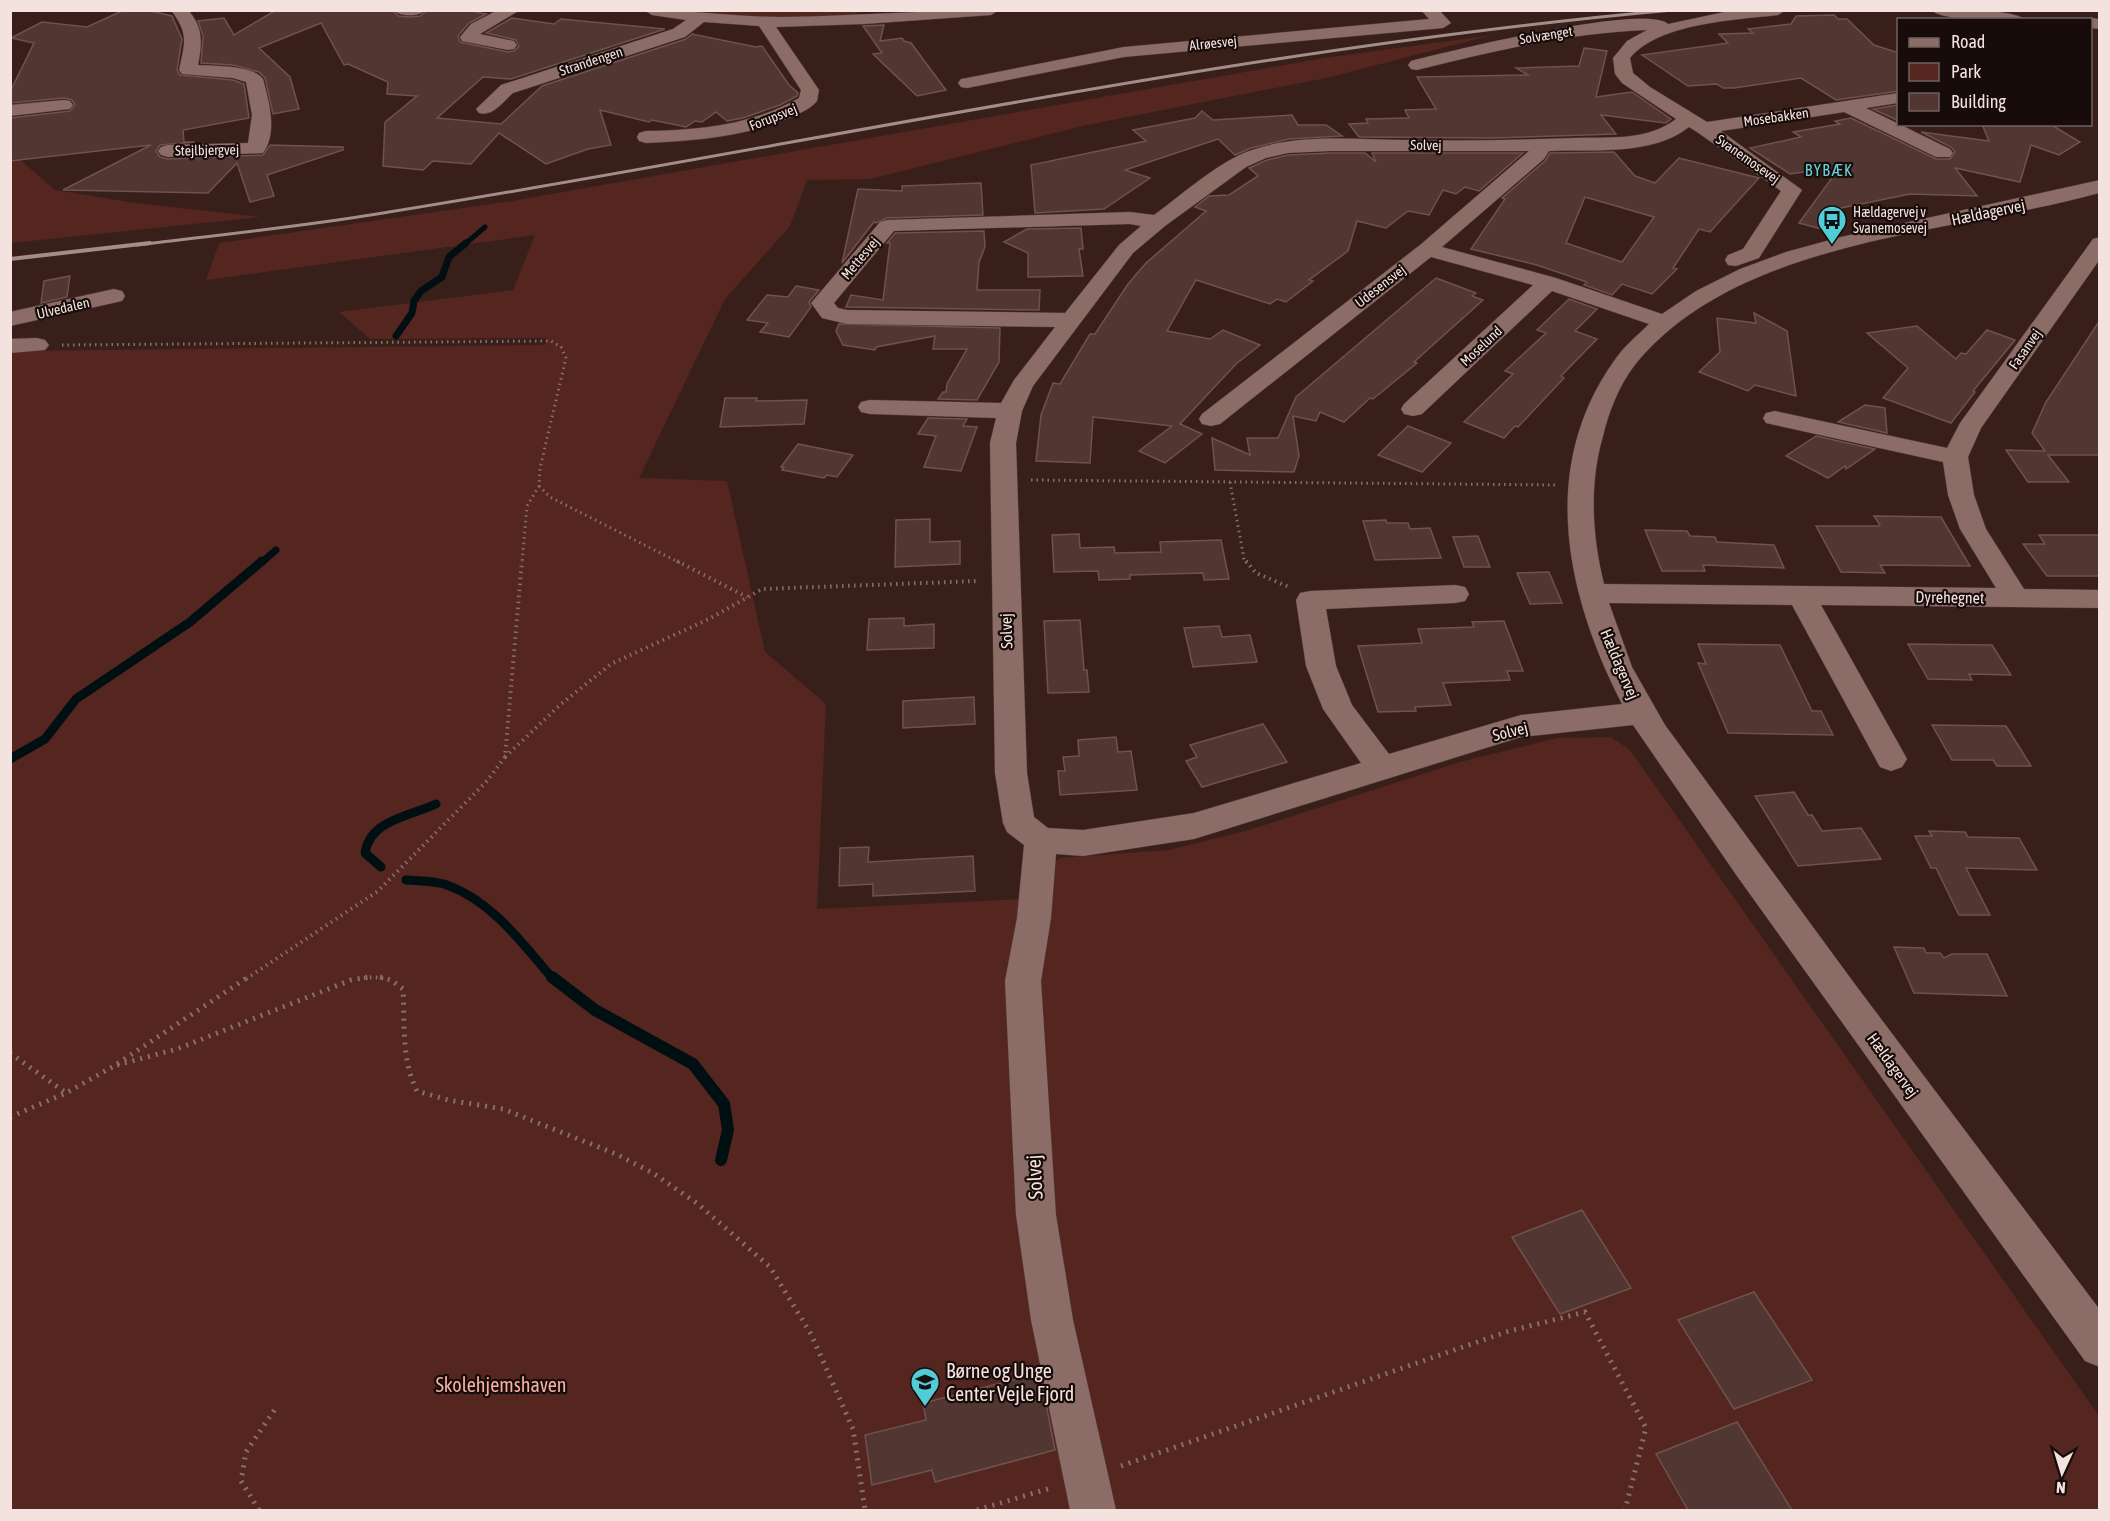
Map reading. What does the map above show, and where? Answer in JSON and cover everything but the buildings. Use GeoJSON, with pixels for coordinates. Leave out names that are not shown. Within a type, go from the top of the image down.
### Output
{"type":"FeatureCollection","features":[{"type":"Feature","properties":{"kind":"street","name":"Stejlbjergvej"},"geometry":{"type":"LineString","coordinates":[[168,151],[256,149],[263,134],[263,114],[254,80],[235,73],[188,70],[195,32],[189,19],[179,10]]}},
{"type":"Feature","properties":{"kind":"street"},"geometry":{"type":"LineString","coordinates":[[400,10],[418,10]]}},
{"type":"Feature","properties":{"kind":"street"},"geometry":{"type":"LineString","coordinates":[[508,45],[468,37],[477,28],[512,10]]}},
{"type":"Feature","properties":{"kind":"street"},"geometry":{"type":"LineString","coordinates":[[659,11],[700,18],[765,23],[822,22],[991,10]]}},
{"type":"Feature","properties":{"kind":"street","name":"Alrøesvej"},"geometry":{"type":"LineString","coordinates":[[967,83],[1124,52],[1443,23],[1429,10]]}},
{"type":"Feature","properties":{"kind":"street"},"geometry":{"type":"LineString","coordinates":[[1696,123],[1631,81],[1623,72],[1621,57],[1628,47],[1643,37],[1678,25],[1778,10]]}},
{"type":"Feature","properties":{"kind":"street"},"geometry":{"type":"LineString","coordinates":[[1939,10],[2002,18]]}},
{"type":"Feature","properties":{"kind":"street","name":"Strandengen"},"geometry":{"type":"LineString","coordinates":[[485,109],[507,89],[679,33],[700,18]]}},
{"type":"Feature","properties":{"kind":"street","name":"Forupsvej"},"geometry":{"type":"LineString","coordinates":[[646,137],[705,135],[746,128],[794,110],[808,102],[810,90],[765,23]]}},
{"type":"Feature","properties":{"kind":"street","name":"Solvænget"},"geometry":{"type":"LineString","coordinates":[[1417,65],[1494,44],[1558,32],[1678,25]]}},
{"type":"Feature","properties":{"kind":"street","name":"Mosebakken"},"geometry":{"type":"LineString","coordinates":[[1696,123],[1897,98]]}},
{"type":"Feature","properties":{"kind":"street"},"geometry":{"type":"LineString","coordinates":[[10,111],[64,105]]}},
{"type":"Feature","properties":{"kind":"street"},"geometry":{"type":"LineString","coordinates":[[1849,106],[1943,153]]}},
{"type":"Feature","properties":{"kind":"street","name":"Solvej"},"geometry":{"type":"LineString","coordinates":[[1642,713],[1521,726],[1194,826],[1083,843],[1041,840],[1019,824],[1011,773],[1003,443],[1010,411],[1022,385],[1126,249],[1158,222],[1239,164],[1260,154],[1288,147],[1329,145],[1541,146],[1624,142],[1654,138],[1696,123]]}},
{"type":"Feature","properties":{"kind":"street","name":"Svanemosevej"},"geometry":{"type":"LineString","coordinates":[[1696,123],[1792,190],[1751,253],[1736,260]]}},
{"type":"Feature","properties":{"kind":"street","name":"Udesensvej"},"geometry":{"type":"LineString","coordinates":[[1211,419],[1427,249],[1537,155],[1541,146]]}},
{"type":"Feature","properties":{"kind":"street","name":"Hældagervej"},"geometry":{"type":"LineString","coordinates":[[2100,186],[1992,212],[1846,242],[1776,262],[1718,287],[1664,322],[1636,348],[1613,380],[1594,411],[1586,444],[1580,486],[1580,538],[1592,593],[1612,653],[1642,713],[1729,841],[2100,1346]]}},
{"type":"Feature","properties":{"kind":"street","name":"Mettesvej"},"geometry":{"type":"LineString","coordinates":[[1072,320],[847,317],[830,312],[822,303],[887,226],[1130,218],[1158,222]]}},
{"type":"Feature","properties":{"kind":"street","name":"Fasanvej"},"geometry":{"type":"LineString","coordinates":[[1955,457],[1969,428],[2100,243]]}},
{"type":"Feature","properties":{"kind":"street"},"geometry":{"type":"LineString","coordinates":[[1427,249],[1548,283],[1664,322]]}},
{"type":"Feature","properties":{"kind":"street","name":"Moselund"},"geometry":{"type":"LineString","coordinates":[[1413,409],[1548,283]]}},
{"type":"Feature","properties":{"kind":"street","name":"Ulvedalen"},"geometry":{"type":"LineString","coordinates":[[10,319],[114,296]]}},
{"type":"Feature","properties":{"kind":"street","name":"Ulvedalen"},"geometry":{"type":"LineString","coordinates":[[10,345],[37,345]]}},
{"type":"Feature","properties":{"kind":"street"},"geometry":{"type":"LineString","coordinates":[[870,407],[1010,411]]}},
{"type":"Feature","properties":{"kind":"street"},"geometry":{"type":"LineString","coordinates":[[1775,420],[1955,457],[1961,495],[1972,529],[2016,598]]}},
{"type":"Feature","properties":{"kind":"street","name":"Dyrehegnet"},"geometry":{"type":"LineString","coordinates":[[1592,593],[2100,599]]}},
{"type":"Feature","properties":{"kind":"street"},"geometry":{"type":"LineString","coordinates":[[1382,768],[1338,709],[1321,666],[1310,600],[1455,594]]}},
{"type":"Feature","properties":{"kind":"street"},"geometry":{"type":"LineString","coordinates":[[1801,595],[1891,759]]}},
{"type":"Feature","properties":{"kind":"street","name":"Solvej"},"geometry":{"type":"LineString","coordinates":[[1041,840],[1034,918],[1023,981],[1036,1215],[1052,1320],[1089,1494]]}},
{"type":"Feature","properties":{"kind":"path"},"geometry":{"type":"LineString","coordinates":[[37,345],[550,341],[561,347],[566,358],[540,468],[538,486],[527,506],[505,757]]}},
{"type":"Feature","properties":{"kind":"path"},"geometry":{"type":"LineString","coordinates":[[1004,480],[1580,486]]}},
{"type":"Feature","properties":{"kind":"path"},"geometry":{"type":"LineString","coordinates":[[1030,480],[1030,491]]}},
{"type":"Feature","properties":{"kind":"path"},"geometry":{"type":"LineString","coordinates":[[1230,482],[1244,559],[1256,573],[1283,583],[1310,600]]}},
{"type":"Feature","properties":{"kind":"path"},"geometry":{"type":"LineString","coordinates":[[538,486],[550,497],[748,598]]}},
{"type":"Feature","properties":{"kind":"path"},"geometry":{"type":"LineString","coordinates":[[10,1117],[66,1093],[114,1066],[378,891],[487,781],[505,757],[560,705],[611,664],[740,603],[762,589],[1005,580]]}},
{"type":"Feature","properties":{"kind":"path"},"geometry":{"type":"LineString","coordinates":[[114,1066],[177,1049],[351,980],[371,977],[391,979],[403,989],[406,1064],[417,1091],[448,1100],[503,1109],[616,1154],[653,1173],[698,1204],[770,1267],[811,1334],[853,1429],[866,1510]]}},
{"type":"Feature","properties":{"kind":"path"},"geometry":{"type":"LineString","coordinates":[[10,1053],[66,1093]]}},
{"type":"Feature","properties":{"kind":"path"},"geometry":{"type":"LineString","coordinates":[[977,1510],[1089,1494],[1506,1332],[1585,1312],[1646,1428],[1625,1510]]}},
{"type":"Feature","properties":{"kind":"path"},"geometry":{"type":"LineString","coordinates":[[259,1510],[241,1481],[246,1452],[274,1409]]}},
{"type":"Feature","properties":{"kind":"green space"},"geometry":{"type":"Polygon","coordinates":[[[678,11],[858,11],[855,18],[789,20],[744,19],[678,11]]]}},
{"type":"Feature","properties":{"kind":"green space","name":"Skolehjemshaven"},"geometry":{"type":"Polygon","coordinates":[[[1493,35],[1326,78],[1087,125],[870,179],[807,180],[790,226],[725,299],[639,478],[727,481],[765,652],[826,704],[817,909],[1023,899],[1059,858],[1169,850],[1249,830],[1460,762],[1557,738],[1611,737],[1630,750],[2099,1416],[2099,1510],[11,1510],[11,351],[545,345],[547,338],[370,339],[339,312],[513,290],[535,235],[206,280],[219,243],[512,201],[1324,58],[1493,35]]]}},
{"type":"Feature","properties":{"kind":"green space"},"geometry":{"type":"Polygon","coordinates":[[[10,156],[16,156],[55,190],[136,203],[261,217],[11,243],[10,156]]]}},
{"type":"Feature","properties":{"kind":"waterway"},"geometry":{"type":"LineString","coordinates":[[464,245],[485,227]]}},
{"type":"Feature","properties":{"kind":"waterway"},"geometry":{"type":"LineString","coordinates":[[396,336],[412,313],[414,301],[421,291],[442,277],[449,257],[466,243]]}},
{"type":"Feature","properties":{"kind":"waterway"},"geometry":{"type":"LineString","coordinates":[[261,563],[276,550]]}},
{"type":"Feature","properties":{"kind":"waterway"},"geometry":{"type":"LineString","coordinates":[[10,759],[45,739],[76,699],[190,622],[262,561]]}},
{"type":"Feature","properties":{"kind":"waterway"},"geometry":{"type":"LineString","coordinates":[[381,867],[365,853],[368,842],[375,833],[393,821],[436,804]]}},
{"type":"Feature","properties":{"kind":"waterway"},"geometry":{"type":"LineString","coordinates":[[406,880],[447,885],[478,902],[506,925],[553,979]]}},
{"type":"Feature","properties":{"kind":"waterway"},"geometry":{"type":"LineString","coordinates":[[552,977],[595,1010],[693,1064],[724,1104],[728,1130],[721,1160]]}},
{"type":"Feature","properties":{"kind":"railway"},"geometry":{"type":"LineString","coordinates":[[137,245],[377,214],[1185,73],[1510,27],[1673,10]]}},
{"type":"Feature","properties":{"kind":"railway"},"geometry":{"type":"LineString","coordinates":[[10,259],[150,243]]}},
{"type":"Feature","properties":{"kind":"place","name":"Hældagervej v Svanemosevej"},"geometry":{"type":"Point","coordinates":[1832,246]}},
{"type":"Feature","properties":{"kind":"place","name":"Børne og Unge Center Vejle Fjord"},"geometry":{"type":"Point","coordinates":[925,1408]}},
{"type":"Feature","properties":{"kind":"district","name":"BYBÆK"},"geometry":{"type":"Point","coordinates":[1829,170]}}]}
